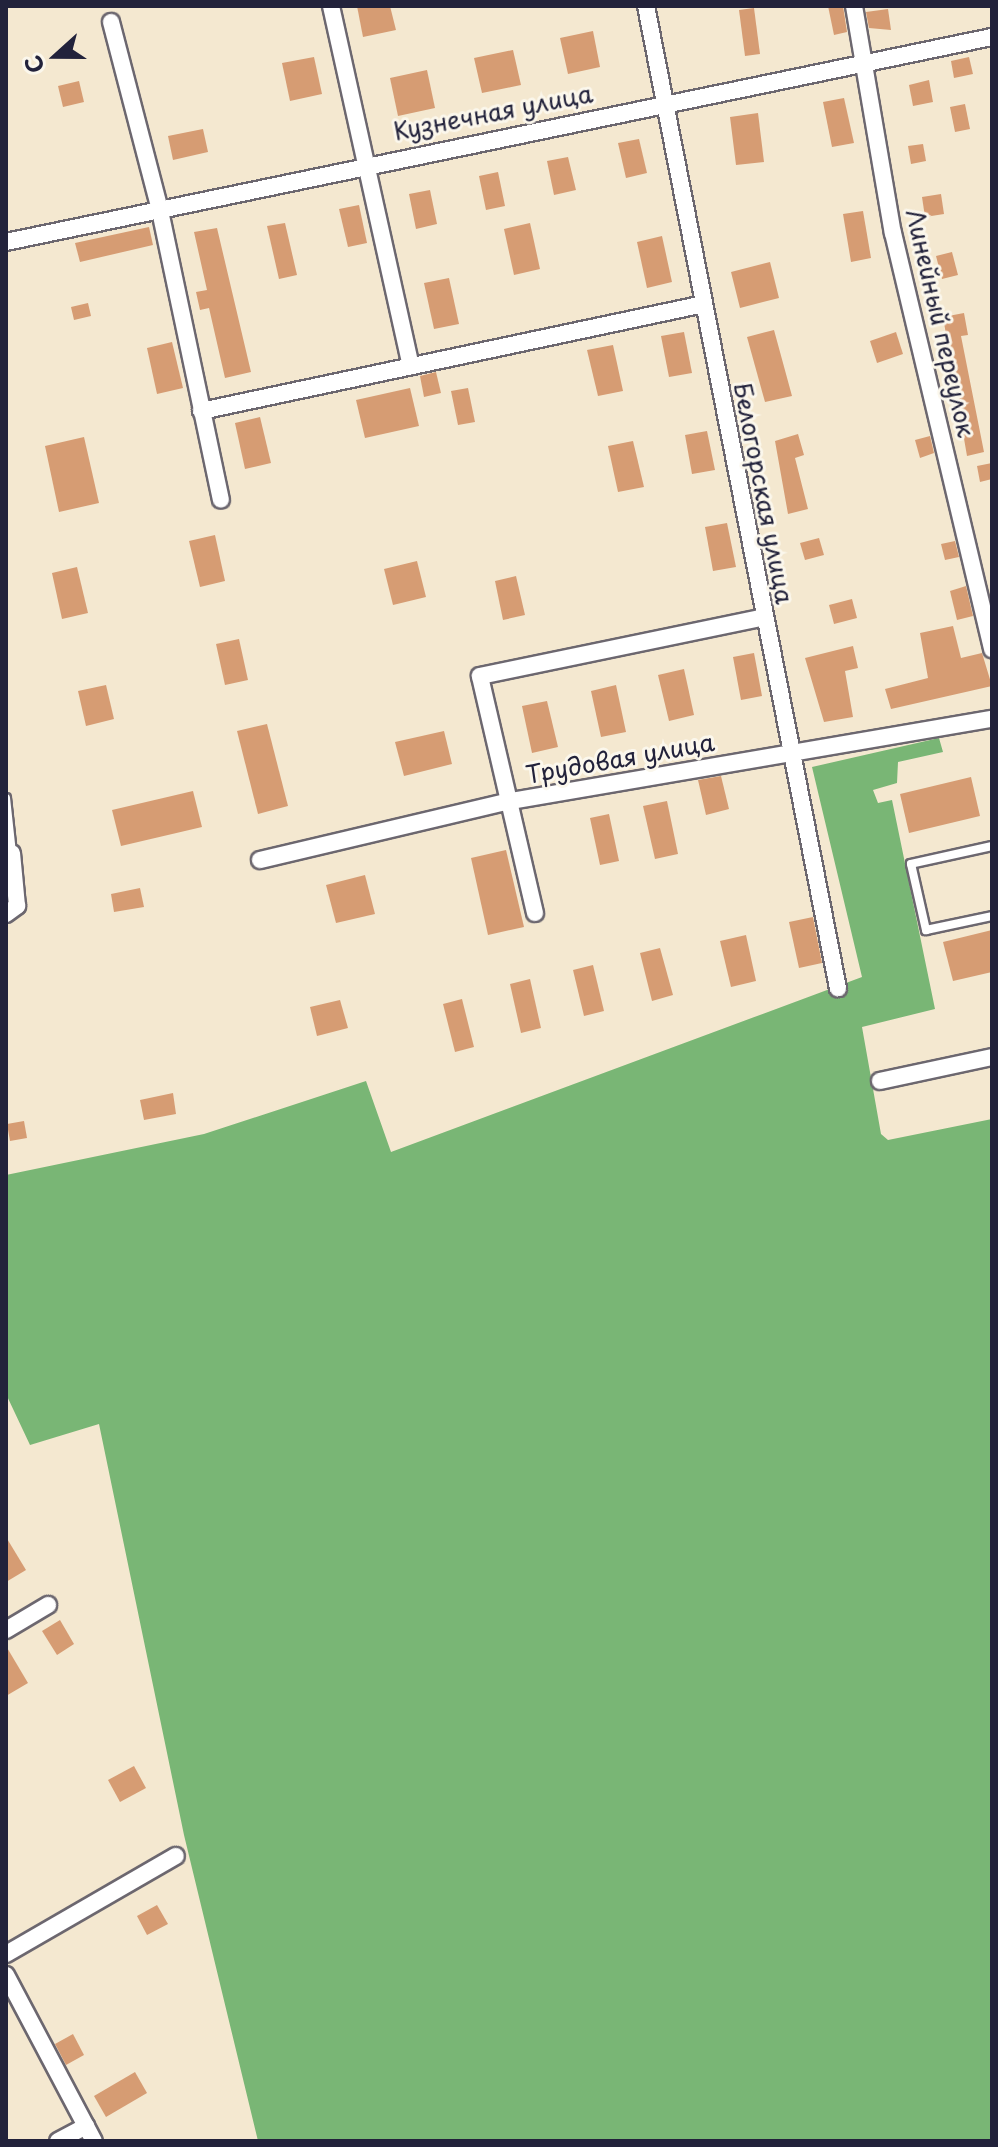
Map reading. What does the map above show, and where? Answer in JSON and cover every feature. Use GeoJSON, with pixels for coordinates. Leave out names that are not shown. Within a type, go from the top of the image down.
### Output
{"type":"FeatureCollection","features":[{"type":"Feature","properties":{"kind":"street"},"geometry":{"type":"LineString","coordinates":[[331,6],[411,366]]}},
{"type":"Feature","properties":{"kind":"street","name":"Белогорская улица"},"geometry":{"type":"LineString","coordinates":[[646,6],[838,988]]}},
{"type":"Feature","properties":{"kind":"street","name":"Линейный переулок"},"geometry":{"type":"LineString","coordinates":[[854,6],[893,233],[992,649]]}},
{"type":"Feature","properties":{"kind":"street"},"geometry":{"type":"LineString","coordinates":[[111,22],[159,206],[221,500]]}},
{"type":"Feature","properties":{"kind":"street","name":"Кузнечная улица"},"geometry":{"type":"LineString","coordinates":[[6,242],[366,162],[665,102],[865,67],[992,37]]}},
{"type":"Feature","properties":{"kind":"street"},"geometry":{"type":"LineString","coordinates":[[201,411],[704,304]]}},
{"type":"Feature","properties":{"kind":"street"},"geometry":{"type":"LineString","coordinates":[[535,913],[505,802],[480,676],[764,617]]}},
{"type":"Feature","properties":{"kind":"street","name":"Трудовая улица"},"geometry":{"type":"LineString","coordinates":[[260,860],[505,802],[992,719]]}},
{"type":"Feature","properties":{"kind":"street"},"geometry":{"type":"LineString","coordinates":[[6,914],[17,906],[12,853]]}},
{"type":"Feature","properties":{"kind":"street"},"geometry":{"type":"LineString","coordinates":[[880,1081],[992,1057]]}},
{"type":"Feature","properties":{"kind":"street"},"geometry":{"type":"LineString","coordinates":[[6,1630],[48,1605]]}},
{"type":"Feature","properties":{"kind":"street"},"geometry":{"type":"LineString","coordinates":[[6,1954],[176,1856]]}},
{"type":"Feature","properties":{"kind":"street"},"geometry":{"type":"LineString","coordinates":[[6,1975],[90,2133],[58,2141]]}},
{"type":"Feature","properties":{"kind":"lane"},"geometry":{"type":"LineString","coordinates":[[6,798],[12,853]]}},
{"type":"Feature","properties":{"kind":"lane"},"geometry":{"type":"LineString","coordinates":[[992,846],[911,864],[926,930],[992,916]]}},
{"type":"Feature","properties":{"kind":"green space"},"geometry":{"type":"Polygon","coordinates":[[[939,738],[943,752],[898,762],[897,783],[873,790],[878,803],[892,800],[935,1009],[862,1027],[881,1134],[888,1140],[992,1119],[992,2141],[258,2141],[184,1835],[99,1424],[30,1445],[6,1394],[6,1175],[204,1134],[366,1081],[391,1152],[862,977],[812,767],[939,738]]]}},
{"type":"Feature","properties":{"kind":"building"},"geometry":{"type":"Polygon","coordinates":[[[357,6],[390,6],[396,30],[363,37],[357,6]]]}},
{"type":"Feature","properties":{"kind":"building"},"geometry":{"type":"Polygon","coordinates":[[[828,6],[843,6],[847,32],[834,35],[828,6]]]}},
{"type":"Feature","properties":{"kind":"building"},"geometry":{"type":"Polygon","coordinates":[[[754,8],[760,54],[745,56],[739,10],[754,8]]]}},
{"type":"Feature","properties":{"kind":"building"},"geometry":{"type":"Polygon","coordinates":[[[888,9],[891,30],[869,28],[866,12],[888,9]]]}},
{"type":"Feature","properties":{"kind":"building"},"geometry":{"type":"Polygon","coordinates":[[[593,31],[600,67],[568,74],[560,38],[593,31]]]}},
{"type":"Feature","properties":{"kind":"building"},"geometry":{"type":"Polygon","coordinates":[[[513,50],[521,85],[482,93],[474,58],[513,50]]]}},
{"type":"Feature","properties":{"kind":"building"},"geometry":{"type":"Polygon","coordinates":[[[314,57],[322,94],[290,101],[282,63],[314,57]]]}},
{"type":"Feature","properties":{"kind":"building"},"geometry":{"type":"Polygon","coordinates":[[[969,57],[973,74],[954,78],[951,61],[969,57]]]}},
{"type":"Feature","properties":{"kind":"building"},"geometry":{"type":"Polygon","coordinates":[[[427,70],[435,108],[398,116],[390,78],[427,70]]]}},
{"type":"Feature","properties":{"kind":"building"},"geometry":{"type":"Polygon","coordinates":[[[929,80],[933,102],[913,106],[909,85],[929,80]]]}},
{"type":"Feature","properties":{"kind":"building"},"geometry":{"type":"Polygon","coordinates":[[[79,81],[84,102],[63,107],[58,86],[79,81]]]}},
{"type":"Feature","properties":{"kind":"building"},"geometry":{"type":"Polygon","coordinates":[[[844,98],[854,143],[832,147],[823,102],[844,98]]]}},
{"type":"Feature","properties":{"kind":"building"},"geometry":{"type":"Polygon","coordinates":[[[965,104],[970,129],[955,132],[950,107],[965,104]]]}},
{"type":"Feature","properties":{"kind":"building"},"geometry":{"type":"Polygon","coordinates":[[[758,113],[764,162],[736,165],[730,117],[758,113]]]}},
{"type":"Feature","properties":{"kind":"building"},"geometry":{"type":"Polygon","coordinates":[[[203,129],[208,152],[173,160],[168,136],[203,129]]]}},
{"type":"Feature","properties":{"kind":"building"},"geometry":{"type":"Polygon","coordinates":[[[639,139],[647,173],[626,178],[618,143],[639,139]]]}},
{"type":"Feature","properties":{"kind":"building"},"geometry":{"type":"Polygon","coordinates":[[[923,144],[926,161],[911,164],[908,146],[923,144]]]}},
{"type":"Feature","properties":{"kind":"building"},"geometry":{"type":"Polygon","coordinates":[[[568,157],[576,190],[554,195],[547,161],[568,157]]]}},
{"type":"Feature","properties":{"kind":"building"},"geometry":{"type":"Polygon","coordinates":[[[498,172],[505,206],[486,210],[479,176],[498,172]]]}},
{"type":"Feature","properties":{"kind":"building"},"geometry":{"type":"Polygon","coordinates":[[[430,190],[437,224],[416,229],[409,194],[430,190]]]}},
{"type":"Feature","properties":{"kind":"building"},"geometry":{"type":"Polygon","coordinates":[[[941,194],[944,214],[925,217],[922,197],[941,194]]]}},
{"type":"Feature","properties":{"kind":"building"},"geometry":{"type":"Polygon","coordinates":[[[359,205],[367,243],[348,247],[339,209],[359,205]]]}},
{"type":"Feature","properties":{"kind":"building"},"geometry":{"type":"Polygon","coordinates":[[[863,211],[871,258],[851,262],[843,214],[863,211]]]}},
{"type":"Feature","properties":{"kind":"building"},"geometry":{"type":"Polygon","coordinates":[[[285,223],[297,275],[279,279],[267,226],[285,223]]]}},
{"type":"Feature","properties":{"kind":"building"},"geometry":{"type":"Polygon","coordinates":[[[530,223],[540,269],[514,275],[504,229],[530,223]]]}},
{"type":"Feature","properties":{"kind":"building"},"geometry":{"type":"Polygon","coordinates":[[[149,227],[153,245],[80,262],[75,243],[149,227]]]}},
{"type":"Feature","properties":{"kind":"building"},"geometry":{"type":"Polygon","coordinates":[[[217,228],[251,372],[225,378],[209,308],[200,310],[196,292],[207,290],[194,232],[217,228]]]}},
{"type":"Feature","properties":{"kind":"building"},"geometry":{"type":"Polygon","coordinates":[[[662,236],[672,282],[647,288],[637,242],[662,236]]]}},
{"type":"Feature","properties":{"kind":"building"},"geometry":{"type":"Polygon","coordinates":[[[952,252],[958,275],[942,279],[936,256],[952,252]]]}},
{"type":"Feature","properties":{"kind":"building"},"geometry":{"type":"Polygon","coordinates":[[[770,262],[779,298],[740,308],[731,272],[770,262]]]}},
{"type":"Feature","properties":{"kind":"building"},"geometry":{"type":"Polygon","coordinates":[[[449,278],[459,324],[434,329],[424,283],[449,278]]]}},
{"type":"Feature","properties":{"kind":"building"},"geometry":{"type":"Polygon","coordinates":[[[88,303],[91,316],[74,320],[71,307],[88,303]]]}},
{"type":"Feature","properties":{"kind":"building"},"geometry":{"type":"Polygon","coordinates":[[[964,313],[968,335],[961,336],[984,452],[967,456],[943,317],[964,313]]]}},
{"type":"Feature","properties":{"kind":"building"},"geometry":{"type":"Polygon","coordinates":[[[774,330],[792,396],[765,402],[747,337],[774,330]]]}},
{"type":"Feature","properties":{"kind":"building"},"geometry":{"type":"Polygon","coordinates":[[[684,332],[692,373],[669,377],[661,336],[684,332]]]}},
{"type":"Feature","properties":{"kind":"building"},"geometry":{"type":"Polygon","coordinates":[[[896,332],[903,354],[877,363],[870,341],[896,332]]]}},
{"type":"Feature","properties":{"kind":"building"},"geometry":{"type":"Polygon","coordinates":[[[172,342],[183,388],[157,394],[147,348],[172,342]]]}},
{"type":"Feature","properties":{"kind":"building"},"geometry":{"type":"Polygon","coordinates":[[[613,345],[623,391],[598,396],[587,350],[613,345]]]}},
{"type":"Feature","properties":{"kind":"building"},"geometry":{"type":"Polygon","coordinates":[[[436,372],[441,393],[424,397],[420,376],[436,372]]]}},
{"type":"Feature","properties":{"kind":"building"},"geometry":{"type":"Polygon","coordinates":[[[410,388],[419,426],[365,438],[356,400],[410,388]]]}},
{"type":"Feature","properties":{"kind":"building"},"geometry":{"type":"Polygon","coordinates":[[[468,388],[475,422],[458,425],[451,391],[468,388]]]}},
{"type":"Feature","properties":{"kind":"building"},"geometry":{"type":"Polygon","coordinates":[[[260,417],[271,463],[245,469],[235,423],[260,417]]]}},
{"type":"Feature","properties":{"kind":"building"},"geometry":{"type":"Polygon","coordinates":[[[707,431],[715,470],[692,474],[685,435],[707,431]]]}},
{"type":"Feature","properties":{"kind":"building"},"geometry":{"type":"Polygon","coordinates":[[[798,434],[804,455],[795,458],[808,509],[788,514],[775,441],[798,434]]]}},
{"type":"Feature","properties":{"kind":"building"},"geometry":{"type":"Polygon","coordinates":[[[930,436],[934,453],[920,458],[915,440],[930,436]]]}},
{"type":"Feature","properties":{"kind":"building"},"geometry":{"type":"Polygon","coordinates":[[[84,437],[99,503],[59,512],[45,446],[84,437]]]}},
{"type":"Feature","properties":{"kind":"building"},"geometry":{"type":"Polygon","coordinates":[[[633,441],[644,487],[618,492],[608,446],[633,441]]]}},
{"type":"Feature","properties":{"kind":"building"},"geometry":{"type":"Polygon","coordinates":[[[992,463],[992,479],[980,482],[977,466],[992,463]]]}},
{"type":"Feature","properties":{"kind":"building"},"geometry":{"type":"Polygon","coordinates":[[[727,523],[736,567],[713,571],[705,527],[727,523]]]}},
{"type":"Feature","properties":{"kind":"building"},"geometry":{"type":"Polygon","coordinates":[[[215,535],[225,581],[200,587],[189,541],[215,535]]]}},
{"type":"Feature","properties":{"kind":"building"},"geometry":{"type":"Polygon","coordinates":[[[819,538],[824,555],[805,560],[800,543],[819,538]]]}},
{"type":"Feature","properties":{"kind":"building"},"geometry":{"type":"Polygon","coordinates":[[[955,541],[959,557],[945,560],[941,544],[955,541]]]}},
{"type":"Feature","properties":{"kind":"building"},"geometry":{"type":"Polygon","coordinates":[[[417,561],[426,597],[393,605],[384,569],[417,561]]]}},
{"type":"Feature","properties":{"kind":"building"},"geometry":{"type":"Polygon","coordinates":[[[77,567],[88,613],[62,619],[52,573],[77,567]]]}},
{"type":"Feature","properties":{"kind":"building"},"geometry":{"type":"Polygon","coordinates":[[[516,576],[525,615],[503,620],[495,581],[516,576]]]}},
{"type":"Feature","properties":{"kind":"building"},"geometry":{"type":"Polygon","coordinates":[[[966,586],[973,616],[957,620],[950,591],[966,586]]]}},
{"type":"Feature","properties":{"kind":"building"},"geometry":{"type":"Polygon","coordinates":[[[852,599],[857,618],[834,624],[829,605],[852,599]]]}},
{"type":"Feature","properties":{"kind":"building"},"geometry":{"type":"Polygon","coordinates":[[[953,626],[961,658],[982,653],[992,686],[891,709],[885,689],[928,678],[920,633],[953,626]]]}},
{"type":"Feature","properties":{"kind":"building"},"geometry":{"type":"Polygon","coordinates":[[[239,639],[248,680],[225,685],[216,644],[239,639]]]}},
{"type":"Feature","properties":{"kind":"building"},"geometry":{"type":"Polygon","coordinates":[[[853,646],[858,668],[845,671],[853,717],[824,722],[805,658],[853,646]]]}},
{"type":"Feature","properties":{"kind":"building"},"geometry":{"type":"Polygon","coordinates":[[[754,653],[762,696],[741,700],[733,657],[754,653]]]}},
{"type":"Feature","properties":{"kind":"building"},"geometry":{"type":"Polygon","coordinates":[[[684,669],[694,715],[669,721],[658,675],[684,669]]]}},
{"type":"Feature","properties":{"kind":"building"},"geometry":{"type":"Polygon","coordinates":[[[106,685],[114,719],[86,726],[78,691],[106,685]]]}},
{"type":"Feature","properties":{"kind":"building"},"geometry":{"type":"Polygon","coordinates":[[[616,685],[626,732],[601,737],[591,691],[616,685]]]}},
{"type":"Feature","properties":{"kind":"building"},"geometry":{"type":"Polygon","coordinates":[[[547,701],[558,747],[532,753],[522,706],[547,701]]]}},
{"type":"Feature","properties":{"kind":"building"},"geometry":{"type":"Polygon","coordinates":[[[267,724],[288,806],[258,814],[237,731],[267,724]]]}},
{"type":"Feature","properties":{"kind":"building"},"geometry":{"type":"Polygon","coordinates":[[[444,731],[452,764],[404,776],[395,742],[444,731]]]}},
{"type":"Feature","properties":{"kind":"building"},"geometry":{"type":"Polygon","coordinates":[[[721,776],[729,809],[706,815],[698,780],[721,776]]]}},
{"type":"Feature","properties":{"kind":"building"},"geometry":{"type":"Polygon","coordinates":[[[971,777],[980,816],[909,833],[900,794],[971,777]]]}},
{"type":"Feature","properties":{"kind":"building"},"geometry":{"type":"Polygon","coordinates":[[[193,791],[202,827],[121,846],[112,810],[193,791]]]}},
{"type":"Feature","properties":{"kind":"building"},"geometry":{"type":"Polygon","coordinates":[[[667,801],[678,854],[655,859],[643,806],[667,801]]]}},
{"type":"Feature","properties":{"kind":"building"},"geometry":{"type":"Polygon","coordinates":[[[609,814],[619,861],[600,865],[590,818],[609,814]]]}},
{"type":"Feature","properties":{"kind":"building"},"geometry":{"type":"Polygon","coordinates":[[[506,850],[524,927],[488,935],[471,858],[506,850]]]}},
{"type":"Feature","properties":{"kind":"building"},"geometry":{"type":"Polygon","coordinates":[[[365,875],[375,914],[336,923],[326,885],[365,875]]]}},
{"type":"Feature","properties":{"kind":"building"},"geometry":{"type":"Polygon","coordinates":[[[140,888],[144,907],[114,912],[111,894],[140,888]]]}},
{"type":"Feature","properties":{"kind":"building"},"geometry":{"type":"Polygon","coordinates":[[[813,917],[822,963],[799,968],[789,922],[813,917]]]}},
{"type":"Feature","properties":{"kind":"building"},"geometry":{"type":"Polygon","coordinates":[[[992,930],[992,972],[953,981],[943,942],[992,930]]]}},
{"type":"Feature","properties":{"kind":"building"},"geometry":{"type":"Polygon","coordinates":[[[746,935],[756,981],[731,987],[720,941],[746,935]]]}},
{"type":"Feature","properties":{"kind":"building"},"geometry":{"type":"Polygon","coordinates":[[[660,948],[673,995],[652,1001],[640,953],[660,948]]]}},
{"type":"Feature","properties":{"kind":"building"},"geometry":{"type":"Polygon","coordinates":[[[593,965],[604,1011],[584,1016],[573,970],[593,965]]]}},
{"type":"Feature","properties":{"kind":"building"},"geometry":{"type":"Polygon","coordinates":[[[530,979],[541,1028],[521,1033],[510,984],[530,979]]]}},
{"type":"Feature","properties":{"kind":"building"},"geometry":{"type":"Polygon","coordinates":[[[462,999],[474,1047],[455,1052],[443,1004],[462,999]]]}},
{"type":"Feature","properties":{"kind":"building"},"geometry":{"type":"Polygon","coordinates":[[[340,1000],[348,1028],[317,1036],[310,1007],[340,1000]]]}},
{"type":"Feature","properties":{"kind":"building"},"geometry":{"type":"Polygon","coordinates":[[[173,1093],[176,1114],[144,1120],[140,1100],[173,1093]]]}},
{"type":"Feature","properties":{"kind":"building"},"geometry":{"type":"Polygon","coordinates":[[[24,1121],[27,1138],[10,1141],[7,1124],[24,1121]]]}},
{"type":"Feature","properties":{"kind":"building"},"geometry":{"type":"Polygon","coordinates":[[[6,1537],[26,1570],[6,1582],[6,1537]]]}},
{"type":"Feature","properties":{"kind":"building"},"geometry":{"type":"Polygon","coordinates":[[[60,1620],[74,1644],[57,1655],[42,1631],[60,1620]]]}},
{"type":"Feature","properties":{"kind":"building"},"geometry":{"type":"Polygon","coordinates":[[[6,1646],[28,1683],[6,1696],[6,1646]]]}},
{"type":"Feature","properties":{"kind":"building"},"geometry":{"type":"Polygon","coordinates":[[[134,1766],[146,1788],[120,1802],[108,1780],[134,1766]]]}},
{"type":"Feature","properties":{"kind":"building"},"geometry":{"type":"Polygon","coordinates":[[[157,1905],[168,1924],[147,1935],[137,1916],[157,1905]]]}},
{"type":"Feature","properties":{"kind":"building"},"geometry":{"type":"Polygon","coordinates":[[[73,2034],[84,2055],[66,2065],[55,2044],[73,2034]]]}},
{"type":"Feature","properties":{"kind":"building"},"geometry":{"type":"Polygon","coordinates":[[[135,2072],[147,2093],[106,2117],[94,2096],[135,2072]]]}}]}
